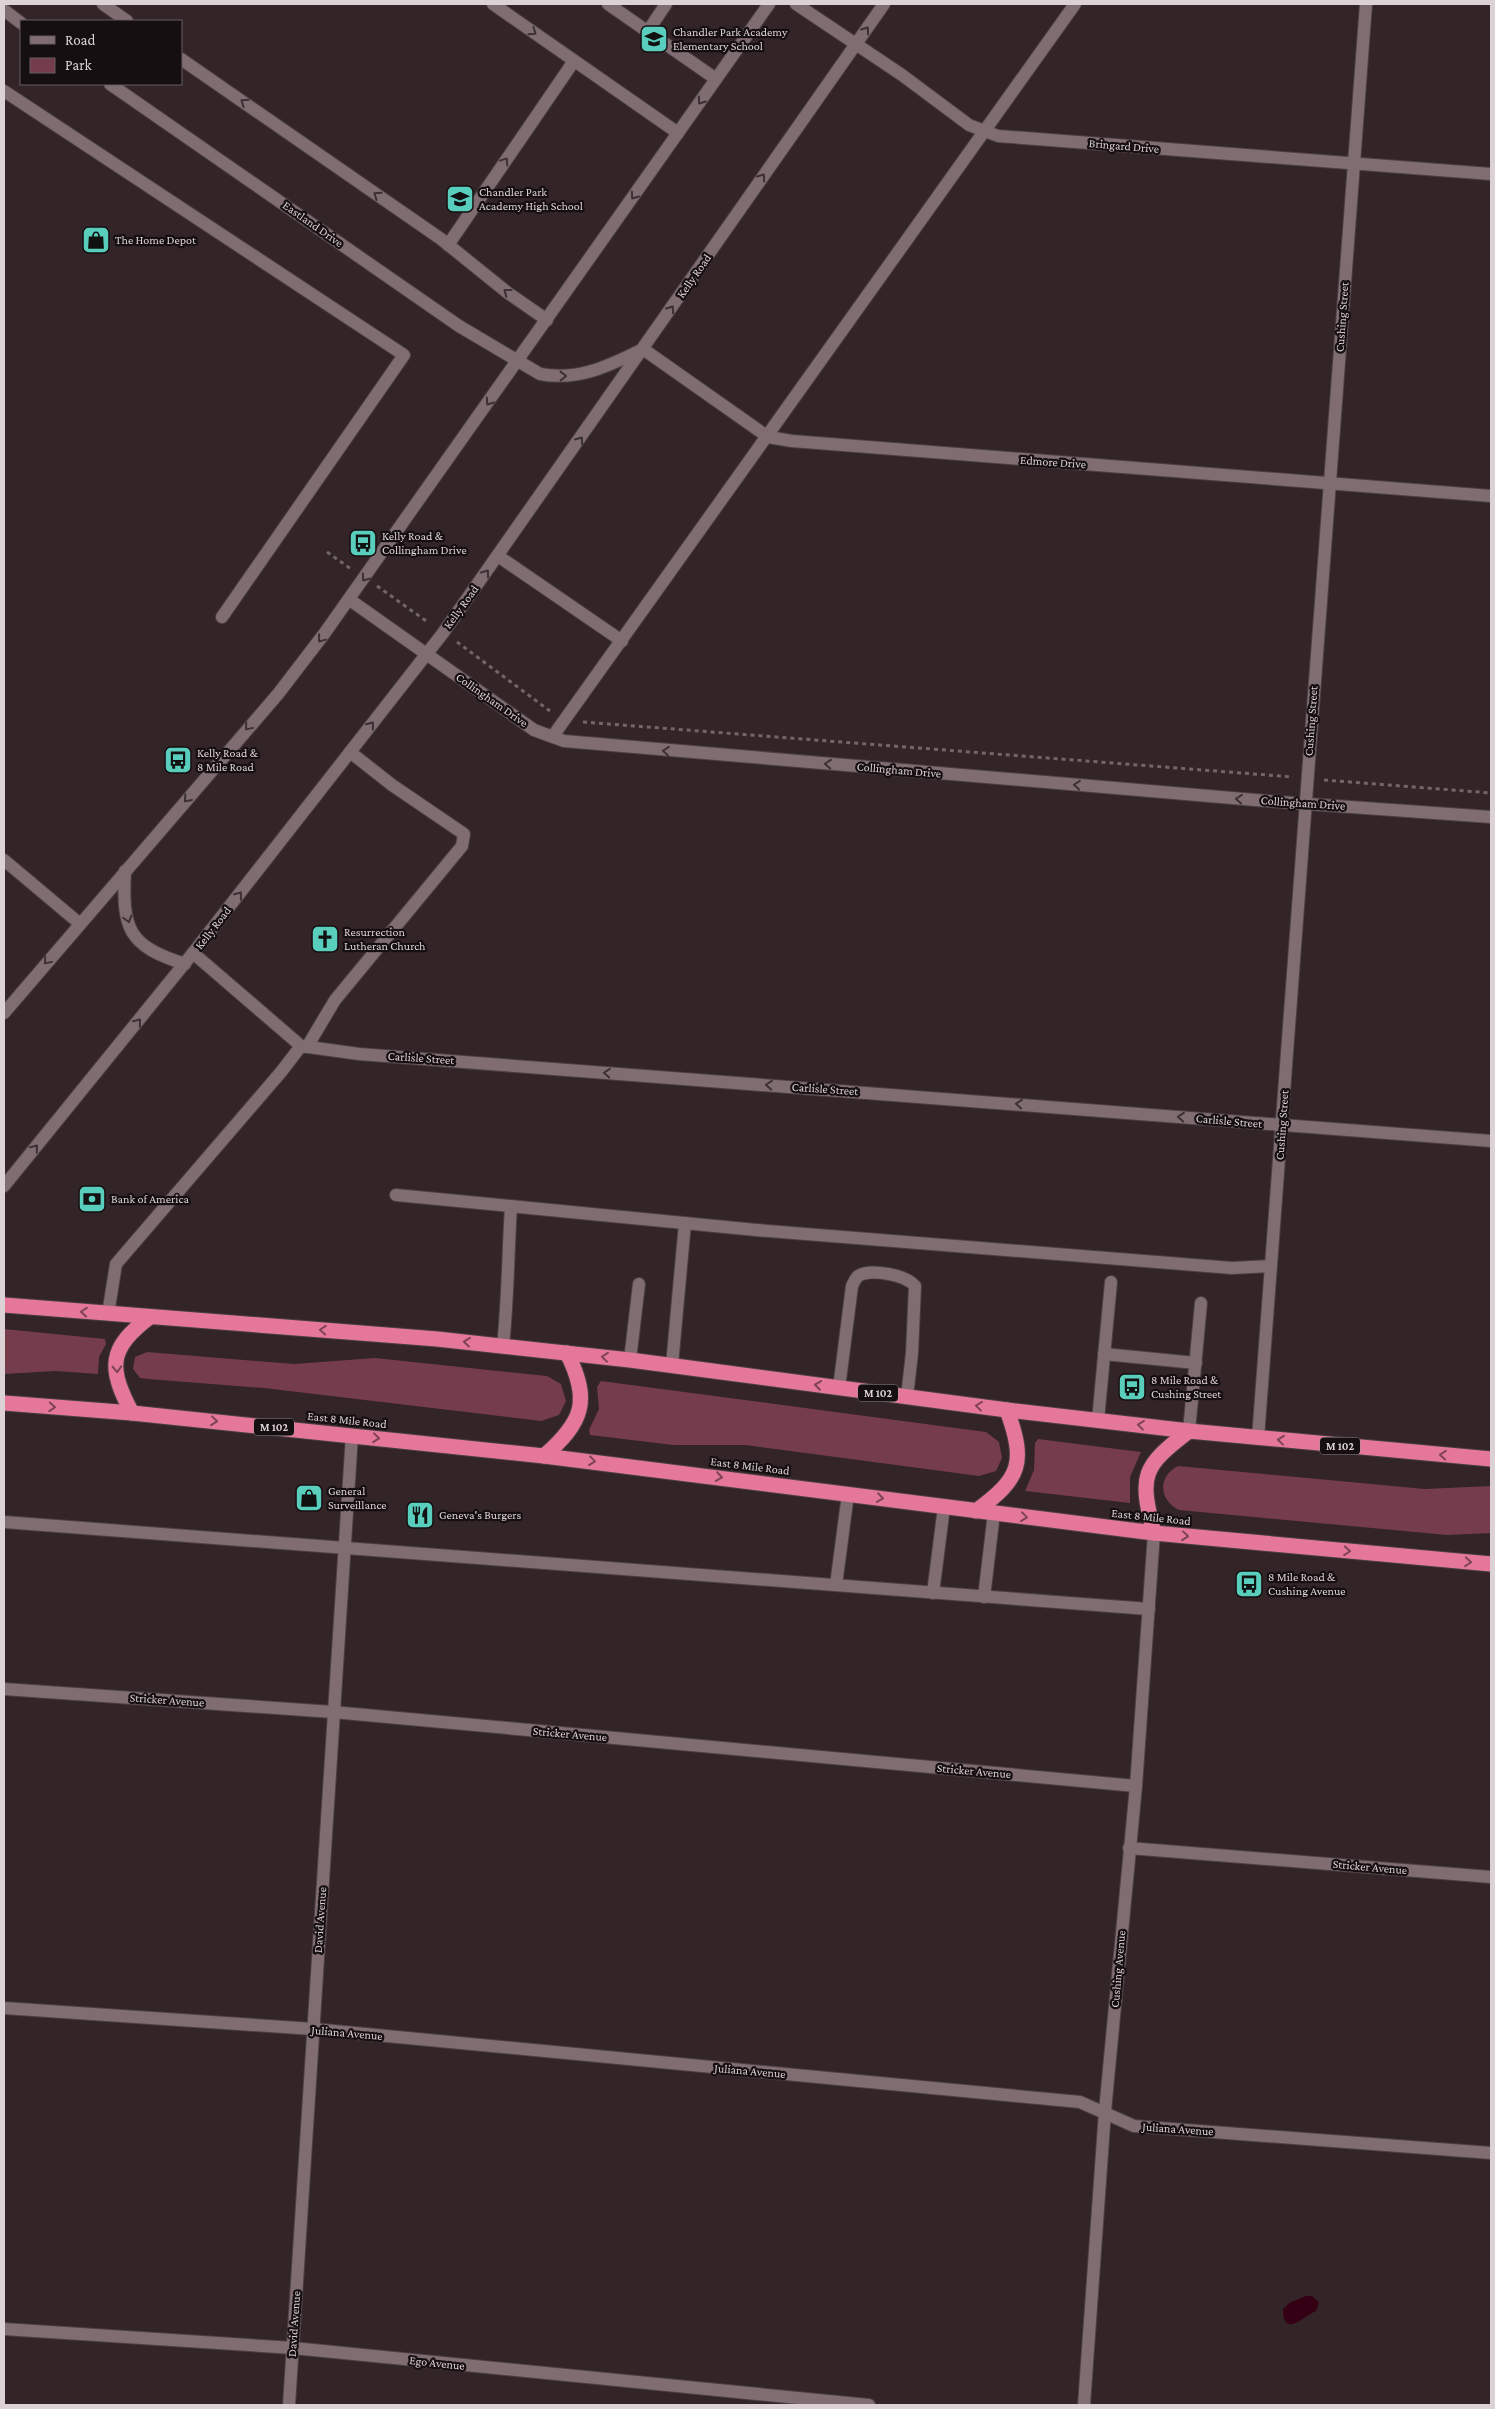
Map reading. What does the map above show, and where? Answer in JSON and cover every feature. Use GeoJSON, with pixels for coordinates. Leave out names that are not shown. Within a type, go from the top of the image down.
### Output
{"type":"FeatureCollection","features":[{"type":"Feature","properties":{"kind":"highway","name":"M 102"},"geometry":{"type":"LineString","coordinates":[[4,1305],[381,1334],[503,1346],[630,1360],[1007,1410],[1189,1431],[1491,1459]]}},
{"type":"Feature","properties":{"kind":"highway"},"geometry":{"type":"LineString","coordinates":[[132,1413],[117,1382],[117,1357],[130,1332],[150,1317]]}},
{"type":"Feature","properties":{"kind":"highway"},"geometry":{"type":"LineString","coordinates":[[544,1456],[571,1430],[581,1405],[580,1384],[567,1353]]}},
{"type":"Feature","properties":{"kind":"highway","name":"East 8 Mile Road"},"geometry":{"type":"LineString","coordinates":[[4,1403],[132,1413],[352,1435],[544,1456],[1154,1533],[1491,1564]]}},
{"type":"Feature","properties":{"kind":"highway"},"geometry":{"type":"LineString","coordinates":[[976,1511],[998,1495],[1011,1478],[1018,1462],[1018,1442],[1007,1410]]}},
{"type":"Feature","properties":{"kind":"highway"},"geometry":{"type":"LineString","coordinates":[[1154,1533],[1145,1496],[1147,1476],[1160,1454],[1189,1431]]}},
{"type":"Feature","properties":{"kind":"street"},"geometry":{"type":"LineString","coordinates":[[103,4],[126,20]]}},
{"type":"Feature","properties":{"kind":"street"},"geometry":{"type":"LineString","coordinates":[[493,4],[678,132]]}},
{"type":"Feature","properties":{"kind":"street"},"geometry":{"type":"LineString","coordinates":[[608,4],[716,79]]}},
{"type":"Feature","properties":{"kind":"street"},"geometry":{"type":"LineString","coordinates":[[648,31],[666,4]]}},
{"type":"Feature","properties":{"kind":"street"},"geometry":{"type":"LineString","coordinates":[[4,1013],[79,923],[278,694],[350,600],[769,4]]}},
{"type":"Feature","properties":{"kind":"street","name":"Bringard Drive"},"geometry":{"type":"LineString","coordinates":[[796,4],[983,132],[998,136],[1491,174]]}},
{"type":"Feature","properties":{"kind":"street","name":"Kelly Road"},"geometry":{"type":"LineString","coordinates":[[4,1186],[194,954],[443,633],[884,4]]}},
{"type":"Feature","properties":{"kind":"street"},"geometry":{"type":"LineString","coordinates":[[553,736],[768,438],[1075,4]]}},
{"type":"Feature","properties":{"kind":"street","name":"Cushing Street"},"geometry":{"type":"LineString","coordinates":[[1258,1438],[1306,778],[1366,4]]}},
{"type":"Feature","properties":{"kind":"street"},"geometry":{"type":"LineString","coordinates":[[4,10],[20,22]]}},
{"type":"Feature","properties":{"kind":"street"},"geometry":{"type":"LineString","coordinates":[[182,60],[448,245],[508,293],[547,320]]}},
{"type":"Feature","properties":{"kind":"street"},"geometry":{"type":"LineString","coordinates":[[448,245],[574,61]]}},
{"type":"Feature","properties":{"kind":"street","name":"Eastland Drive"},"geometry":{"type":"LineString","coordinates":[[111,85],[459,326],[540,374],[552,376],[580,375],[610,366],[643,349]]}},
{"type":"Feature","properties":{"kind":"street"},"geometry":{"type":"LineString","coordinates":[[4,90],[404,355],[222,617]]}},
{"type":"Feature","properties":{"kind":"street","name":"Edmore Drive"},"geometry":{"type":"LineString","coordinates":[[643,349],[768,438],[792,442],[1491,496]]}},
{"type":"Feature","properties":{"kind":"street"},"geometry":{"type":"LineString","coordinates":[[498,556],[622,641]]}},
{"type":"Feature","properties":{"kind":"street","name":"Collingham Drive"},"geometry":{"type":"LineString","coordinates":[[350,600],[534,730],[564,741],[1305,804],[1491,817]]}},
{"type":"Feature","properties":{"kind":"street"},"geometry":{"type":"LineString","coordinates":[[108,1314],[116,1264],[304,1046],[335,1000],[462,846],[464,834],[392,785],[350,752]]}},
{"type":"Feature","properties":{"kind":"street"},"geometry":{"type":"LineString","coordinates":[[4,860],[79,923]]}},
{"type":"Feature","properties":{"kind":"street"},"geometry":{"type":"LineString","coordinates":[[125,871],[124,900],[132,931],[149,950],[185,964]]}},
{"type":"Feature","properties":{"kind":"street"},"geometry":{"type":"LineString","coordinates":[[194,954],[304,1046]]}},
{"type":"Feature","properties":{"kind":"street","name":"Carlisle Street"},"geometry":{"type":"LineString","coordinates":[[304,1046],[369,1054],[1491,1140]]}},
{"type":"Feature","properties":{"kind":"street"},"geometry":{"type":"LineString","coordinates":[[396,1196],[685,1223],[1232,1268],[1271,1266]]}},
{"type":"Feature","properties":{"kind":"street"},"geometry":{"type":"LineString","coordinates":[[503,1346],[508,1297],[507,1266],[511,1206]]}},
{"type":"Feature","properties":{"kind":"street"},"geometry":{"type":"LineString","coordinates":[[672,1366],[685,1223]]}},
{"type":"Feature","properties":{"kind":"street"},"geometry":{"type":"LineString","coordinates":[[839,1388],[852,1286],[856,1277],[865,1273],[900,1275],[910,1280],[915,1286],[912,1353],[907,1397]]}},
{"type":"Feature","properties":{"kind":"street"},"geometry":{"type":"LineString","coordinates":[[1098,1420],[1111,1282]]}},
{"type":"Feature","properties":{"kind":"street"},"geometry":{"type":"LineString","coordinates":[[630,1360],[639,1284]]}},
{"type":"Feature","properties":{"kind":"street"},"geometry":{"type":"LineString","coordinates":[[1189,1431],[1201,1303]]}},
{"type":"Feature","properties":{"kind":"street"},"geometry":{"type":"LineString","coordinates":[[1104,1354],[1196,1363]]}},
{"type":"Feature","properties":{"kind":"street","name":"David Avenue"},"geometry":{"type":"LineString","coordinates":[[289,2405],[352,1435]]}},
{"type":"Feature","properties":{"kind":"street"},"geometry":{"type":"LineString","coordinates":[[836,1586],[848,1494]]}},
{"type":"Feature","properties":{"kind":"street"},"geometry":{"type":"LineString","coordinates":[[933,1593],[944,1507]]}},
{"type":"Feature","properties":{"kind":"street"},"geometry":{"type":"LineString","coordinates":[[984,1597],[994,1513]]}},
{"type":"Feature","properties":{"kind":"street"},"geometry":{"type":"LineString","coordinates":[[4,1522],[1149,1609]]}},
{"type":"Feature","properties":{"kind":"street","name":"Cushing Avenue"},"geometry":{"type":"LineString","coordinates":[[1084,2405],[1106,2112],[1136,1786],[1154,1533]]}},
{"type":"Feature","properties":{"kind":"street","name":"Stricker Avenue"},"geometry":{"type":"LineString","coordinates":[[4,1688],[333,1712],[1136,1786]]}},
{"type":"Feature","properties":{"kind":"street","name":"Stricker Avenue"},"geometry":{"type":"LineString","coordinates":[[1129,1848],[1491,1877]]}},
{"type":"Feature","properties":{"kind":"street","name":"Juliana Avenue"},"geometry":{"type":"LineString","coordinates":[[4,2008],[313,2029],[1080,2102],[1134,2126],[1491,2153]]}},
{"type":"Feature","properties":{"kind":"street","name":"Ego Avenue"},"geometry":{"type":"LineString","coordinates":[[4,2330],[293,2348],[869,2405]]}},
{"type":"Feature","properties":{"kind":"path"},"geometry":{"type":"LineString","coordinates":[[327,552],[564,721],[1491,793]]}},
{"type":"Feature","properties":{"kind":"green space"},"geometry":{"type":"Polygon","coordinates":[[[4,1329],[105,1339],[106,1344],[99,1357],[98,1374],[55,1371],[4,1374],[4,1329]]]}},
{"type":"Feature","properties":{"kind":"green space"},"geometry":{"type":"Polygon","coordinates":[[[147,1352],[294,1364],[375,1358],[547,1376],[561,1384],[566,1401],[559,1415],[541,1421],[264,1388],[140,1378],[133,1369],[135,1357],[147,1352]]]}},
{"type":"Feature","properties":{"kind":"green space"},"geometry":{"type":"Polygon","coordinates":[[[601,1381],[986,1432],[999,1442],[1002,1458],[996,1471],[979,1476],[746,1445],[673,1445],[590,1435],[589,1430],[599,1409],[597,1387],[601,1381]]]}},
{"type":"Feature","properties":{"kind":"green space"},"geometry":{"type":"Polygon","coordinates":[[[1038,1439],[1141,1452],[1130,1477],[1130,1503],[1025,1491],[1034,1470],[1035,1443],[1038,1439]]]}},
{"type":"Feature","properties":{"kind":"green space"},"geometry":{"type":"Polygon","coordinates":[[[1178,1466],[1425,1489],[1491,1486],[1491,1533],[1447,1535],[1179,1510],[1167,1500],[1163,1488],[1166,1476],[1178,1466]]]}},
{"type":"Feature","properties":{"kind":"shaded area"},"geometry":{"type":"Polygon","coordinates":[[[1306,2296],[1312,2296],[1319,2302],[1316,2311],[1295,2323],[1287,2323],[1284,2318],[1283,2309],[1289,2303],[1306,2296]]]}},
{"type":"Feature","properties":{"kind":"place","name":"Chandler Park Academy Elementary School"},"geometry":{"type":"Point","coordinates":[654,39]}},
{"type":"Feature","properties":{"kind":"place","name":"Chandler Park Academy High School"},"geometry":{"type":"Point","coordinates":[460,199]}},
{"type":"Feature","properties":{"kind":"place","name":"The Home Depot"},"geometry":{"type":"Point","coordinates":[96,240]}},
{"type":"Feature","properties":{"kind":"place","name":"Kelly Road & Collingham Drive"},"geometry":{"type":"Point","coordinates":[363,543]}},
{"type":"Feature","properties":{"kind":"place","name":"Kelly Road & 8 Mile Road"},"geometry":{"type":"Point","coordinates":[178,760]}},
{"type":"Feature","properties":{"kind":"place","name":"Resurrection Lutheran Church"},"geometry":{"type":"Point","coordinates":[325,939]}},
{"type":"Feature","properties":{"kind":"place","name":"Bank of America"},"geometry":{"type":"Point","coordinates":[92,1199]}},
{"type":"Feature","properties":{"kind":"place","name":"8 Mile Road & Cushing Street"},"geometry":{"type":"Point","coordinates":[1132,1387]}},
{"type":"Feature","properties":{"kind":"place","name":"General Surveillance"},"geometry":{"type":"Point","coordinates":[309,1498]}},
{"type":"Feature","properties":{"kind":"place","name":"Geneva's Burgers"},"geometry":{"type":"Point","coordinates":[420,1515]}},
{"type":"Feature","properties":{"kind":"place","name":"8 Mile Road & Cushing Avenue"},"geometry":{"type":"Point","coordinates":[1249,1584]}}]}
